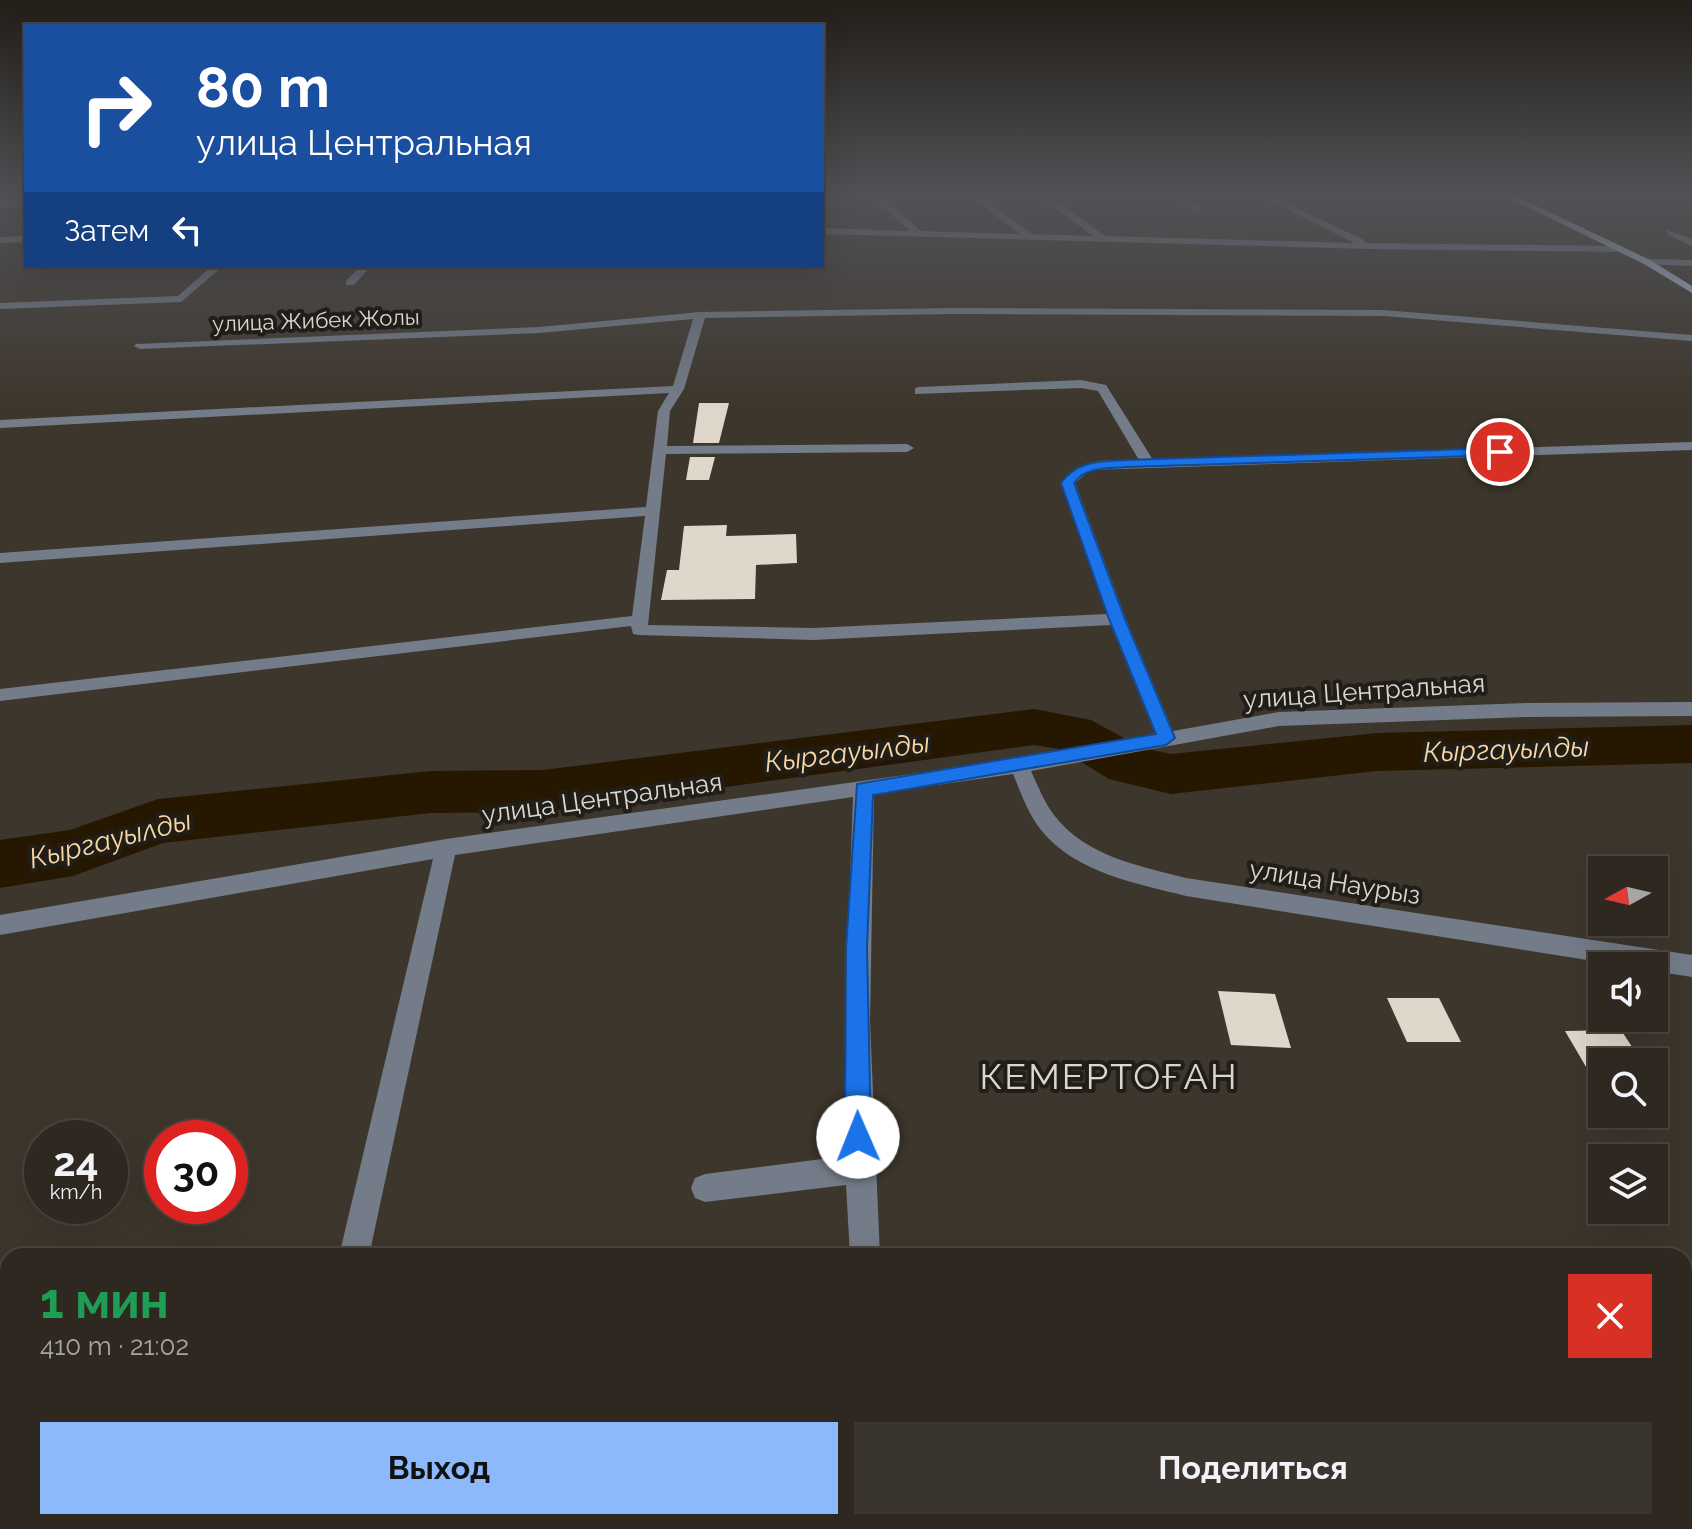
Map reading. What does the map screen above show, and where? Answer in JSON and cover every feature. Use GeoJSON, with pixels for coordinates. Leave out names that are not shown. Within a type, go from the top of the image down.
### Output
{"type":"FeatureCollection","features":[{"type":"Feature","properties":{"kind":"main road"},"geometry":{"type":"LineString","coordinates":[[1652,265],[1692,290]]}},
{"type":"Feature","properties":{"kind":"street"},"geometry":{"type":"LineString","coordinates":[[0,306],[181,299],[216,268]]}},
{"type":"Feature","properties":{"kind":"street"},"geometry":{"type":"LineString","coordinates":[[350,283],[364,268]]}},
{"type":"Feature","properties":{"kind":"street","name":"улица Жибек Жолы"},"geometry":{"type":"LineString","coordinates":[[140,346],[539,330],[700,315],[1322,311],[1424,315],[1692,338]]}},
{"type":"Feature","properties":{"kind":"street"},"geometry":{"type":"LineString","coordinates":[[700,315],[678,389],[664,411],[639,630],[813,634],[1117,619]]}},
{"type":"Feature","properties":{"kind":"street"},"geometry":{"type":"LineString","coordinates":[[919,391],[1081,384],[1102,388],[1148,463]]}},
{"type":"Feature","properties":{"kind":"street"},"geometry":{"type":"LineString","coordinates":[[0,424],[678,389]]}},
{"type":"Feature","properties":{"kind":"street"},"geometry":{"type":"LineString","coordinates":[[1166,738],[1117,619],[1068,483],[1074,474],[1087,466],[1692,446]]}},
{"type":"Feature","properties":{"kind":"street"},"geometry":{"type":"LineString","coordinates":[[659,450],[907,448]]}},
{"type":"Feature","properties":{"kind":"street"},"geometry":{"type":"LineString","coordinates":[[0,558],[652,511]]}},
{"type":"Feature","properties":{"kind":"street"},"geometry":{"type":"LineString","coordinates":[[0,695],[640,620]]}},
{"type":"Feature","properties":{"kind":"street","name":"улица Центральная"},"geometry":{"type":"LineString","coordinates":[[0,925],[446,848],[1019,766],[1279,719],[1526,710],[1692,709]]}},
{"type":"Feature","properties":{"kind":"street","name":"улица Наурыз"},"geometry":{"type":"LineString","coordinates":[[1019,766],[1047,823],[1078,849],[1119,869],[1186,887],[1692,966]]}},
{"type":"Feature","properties":{"kind":"street"},"geometry":{"type":"LineString","coordinates":[[864,789],[856,948],[858,1169],[864,1248]]}},
{"type":"Feature","properties":{"kind":"street"},"geometry":{"type":"LineString","coordinates":[[356,1248],[446,848]]}},
{"type":"Feature","properties":{"kind":"street"},"geometry":{"type":"LineString","coordinates":[[705,1188],[858,1169]]}},
{"type":"Feature","properties":{"kind":"building"},"geometry":{"type":"Polygon","coordinates":[[[699,403],[729,403],[719,443],[693,443],[699,403]]]}},
{"type":"Feature","properties":{"kind":"building"},"geometry":{"type":"Polygon","coordinates":[[[690,457],[715,457],[709,480],[686,480],[690,457]]]}},
{"type":"Feature","properties":{"kind":"building"},"geometry":{"type":"Polygon","coordinates":[[[727,525],[726,536],[796,534],[797,563],[756,565],[755,599],[661,600],[667,570],[679,570],[684,526],[727,525]]]}},
{"type":"Feature","properties":{"kind":"building"},"geometry":{"type":"Polygon","coordinates":[[[1218,991],[1275,994],[1291,1048],[1231,1045],[1218,991]]]}},
{"type":"Feature","properties":{"kind":"building"},"geometry":{"type":"Polygon","coordinates":[[[1387,998],[1439,998],[1461,1042],[1407,1042],[1387,998]]]}},
{"type":"Feature","properties":{"kind":"building"},"geometry":{"type":"Polygon","coordinates":[[[1565,1031],[1622,1032],[1633,1048],[1588,1048],[1588,1070],[1565,1031]]]}},
{"type":"Feature","properties":{"kind":"waterway","name":"Кыргауылды"},"geometry":{"type":"LineString","coordinates":[[0,864],[73,853],[158,821],[431,792],[543,791],[1034,727],[1073,733],[1128,765],[1171,774],[1377,752],[1692,744]]}},
{"type":"Feature","properties":{"kind":"district","name":"КЕМЕРТОҒАН"},"geometry":{"type":"Point","coordinates":[1109,1076]}},
{"type":"Feature","properties":{"kind":"route"},"geometry":{"type":"LineString","coordinates":[[858,1137],[856,948],[864,789],[1019,766],[1166,738],[1117,619],[1068,483],[1074,474],[1087,466],[1500,452]]}}]}
